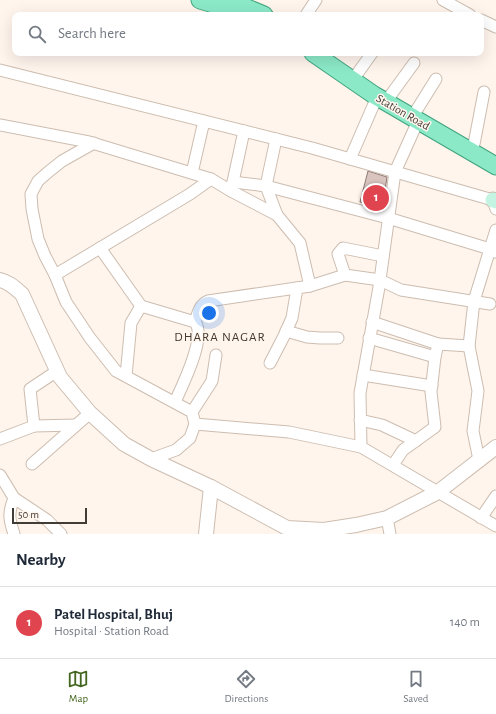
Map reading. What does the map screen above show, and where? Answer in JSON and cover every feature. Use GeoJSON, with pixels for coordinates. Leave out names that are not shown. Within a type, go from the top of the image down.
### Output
{"type":"FeatureCollection","features":[{"type":"Feature","properties":{"kind":"main road"},"geometry":{"type":"LineString","coordinates":[[200,0],[237,12]]}},
{"type":"Feature","properties":{"kind":"main road"},"geometry":{"type":"LineString","coordinates":[[227,0],[257,12]]}},
{"type":"Feature","properties":{"kind":"main road","name":"Station Road"},"geometry":{"type":"LineString","coordinates":[[319,56],[496,166]]}},
{"type":"Feature","properties":{"kind":"main road","name":"Station Road"},"geometry":{"type":"LineString","coordinates":[[330,56],[378,89],[383,96]]}},
{"type":"Feature","properties":{"kind":"main road","name":"Station Road"},"geometry":{"type":"LineString","coordinates":[[417,116],[474,144],[496,157]]}},
{"type":"Feature","properties":{"kind":"street"},"geometry":{"type":"LineString","coordinates":[[308,12],[316,0]]}},
{"type":"Feature","properties":{"kind":"street"},"geometry":{"type":"LineString","coordinates":[[443,0],[465,12]]}},
{"type":"Feature","properties":{"kind":"street"},"geometry":{"type":"LineString","coordinates":[[484,21],[496,27]]}},
{"type":"Feature","properties":{"kind":"street"},"geometry":{"type":"LineString","coordinates":[[357,74],[370,56]]}},
{"type":"Feature","properties":{"kind":"street"},"geometry":{"type":"LineString","coordinates":[[350,159],[383,96],[414,63]]}},
{"type":"Feature","properties":{"kind":"street"},"geometry":{"type":"LineString","coordinates":[[0,70],[312,148],[495,203]]}},
{"type":"Feature","properties":{"kind":"street"},"geometry":{"type":"LineString","coordinates":[[361,446],[360,393],[380,280],[395,172],[417,116],[436,79]]}},
{"type":"Feature","properties":{"kind":"street"},"geometry":{"type":"LineString","coordinates":[[474,144],[484,92]]}},
{"type":"Feature","properties":{"kind":"street"},"geometry":{"type":"LineString","coordinates":[[192,173],[204,121]]}},
{"type":"Feature","properties":{"kind":"street"},"geometry":{"type":"LineString","coordinates":[[0,125],[94,143],[232,186],[277,215],[300,243],[310,286]]}},
{"type":"Feature","properties":{"kind":"street"},"geometry":{"type":"LineString","coordinates":[[232,186],[244,131]]}},
{"type":"Feature","properties":{"kind":"street"},"geometry":{"type":"LineString","coordinates":[[276,139],[266,186],[277,215]]}},
{"type":"Feature","properties":{"kind":"street"},"geometry":{"type":"LineString","coordinates":[[94,143],[62,161],[38,181],[31,194],[32,209],[38,239],[44,256],[56,275],[66,302],[90,338],[116,370],[192,412],[196,424],[190,438],[176,450],[151,459]]}},
{"type":"Feature","properties":{"kind":"street"},"geometry":{"type":"LineString","coordinates":[[56,275],[190,194],[211,179]]}},
{"type":"Feature","properties":{"kind":"street"},"geometry":{"type":"LineString","coordinates":[[232,186],[266,186],[388,218],[493,251]]}},
{"type":"Feature","properties":{"kind":"street"},"geometry":{"type":"LineString","coordinates":[[480,460],[473,431],[478,391],[469,346],[474,301],[493,251],[496,230]]}},
{"type":"Feature","properties":{"kind":"street"},"geometry":{"type":"LineString","coordinates":[[100,248],[141,306],[195,322],[198,326],[197,342],[191,365],[175,402]]}},
{"type":"Feature","properties":{"kind":"street"},"geometry":{"type":"LineString","coordinates":[[345,275],[338,254],[343,248],[383,256]]}},
{"type":"Feature","properties":{"kind":"street"},"geometry":{"type":"LineString","coordinates":[[195,322],[199,308],[208,301],[310,286],[345,275],[380,280],[402,290],[490,304]]}},
{"type":"Feature","properties":{"kind":"street"},"geometry":{"type":"LineString","coordinates":[[0,280],[10,284],[22,294],[60,377],[90,413],[124,444],[151,459],[211,486],[286,528],[324,530],[386,518],[438,492],[496,447]]}},
{"type":"Feature","properties":{"kind":"street"},"geometry":{"type":"LineString","coordinates":[[270,363],[292,318],[297,288]]}},
{"type":"Feature","properties":{"kind":"street"},"geometry":{"type":"LineString","coordinates":[[126,376],[130,323],[141,306]]}},
{"type":"Feature","properties":{"kind":"street"},"geometry":{"type":"LineString","coordinates":[[372,322],[438,344],[469,346]]}},
{"type":"Feature","properties":{"kind":"street"},"geometry":{"type":"LineString","coordinates":[[286,331],[307,337],[338,338]]}},
{"type":"Feature","properties":{"kind":"street"},"geometry":{"type":"LineString","coordinates":[[369,338],[435,357]]}},
{"type":"Feature","properties":{"kind":"street"},"geometry":{"type":"LineString","coordinates":[[393,465],[403,450],[435,427],[431,392],[438,344]]}},
{"type":"Feature","properties":{"kind":"street"},"geometry":{"type":"LineString","coordinates":[[192,412],[212,381],[216,355]]}},
{"type":"Feature","properties":{"kind":"street"},"geometry":{"type":"LineString","coordinates":[[34,426],[30,389],[57,371]]}},
{"type":"Feature","properties":{"kind":"street"},"geometry":{"type":"LineString","coordinates":[[363,375],[432,386]]}},
{"type":"Feature","properties":{"kind":"street"},"geometry":{"type":"LineString","coordinates":[[32,464],[90,413]]}},
{"type":"Feature","properties":{"kind":"street"},"geometry":{"type":"LineString","coordinates":[[360,420],[382,425],[416,441]]}},
{"type":"Feature","properties":{"kind":"street"},"geometry":{"type":"LineString","coordinates":[[196,424],[289,432],[361,446],[496,526]]}},
{"type":"Feature","properties":{"kind":"street"},"geometry":{"type":"LineString","coordinates":[[0,439],[34,426],[76,425]]}},
{"type":"Feature","properties":{"kind":"street"},"geometry":{"type":"LineString","coordinates":[[0,475],[12,503],[10,522],[14,534]]}},
{"type":"Feature","properties":{"kind":"street"},"geometry":{"type":"LineString","coordinates":[[206,534],[211,486]]}},
{"type":"Feature","properties":{"kind":"street"},"geometry":{"type":"LineString","coordinates":[[482,518],[496,496]]}},
{"type":"Feature","properties":{"kind":"street"},"geometry":{"type":"LineString","coordinates":[[0,517],[12,503]]}},
{"type":"Feature","properties":{"kind":"street"},"geometry":{"type":"LineString","coordinates":[[12,503],[46,520],[61,534]]}},
{"type":"Feature","properties":{"kind":"street"},"geometry":{"type":"LineString","coordinates":[[386,518],[390,534]]}},
{"type":"Feature","properties":{"kind":"building"},"geometry":{"type":"Polygon","coordinates":[[[368,171],[387,177],[381,207],[360,202],[368,171]]]}},
{"type":"Feature","properties":{"kind":"place","name":"Patel Hospital, Bhuj"},"geometry":{"type":"Point","coordinates":[376,198]}},
{"type":"Feature","properties":{"kind":"district","name":"DHARA NAGAR"},"geometry":{"type":"Point","coordinates":[220,336]}}]}
